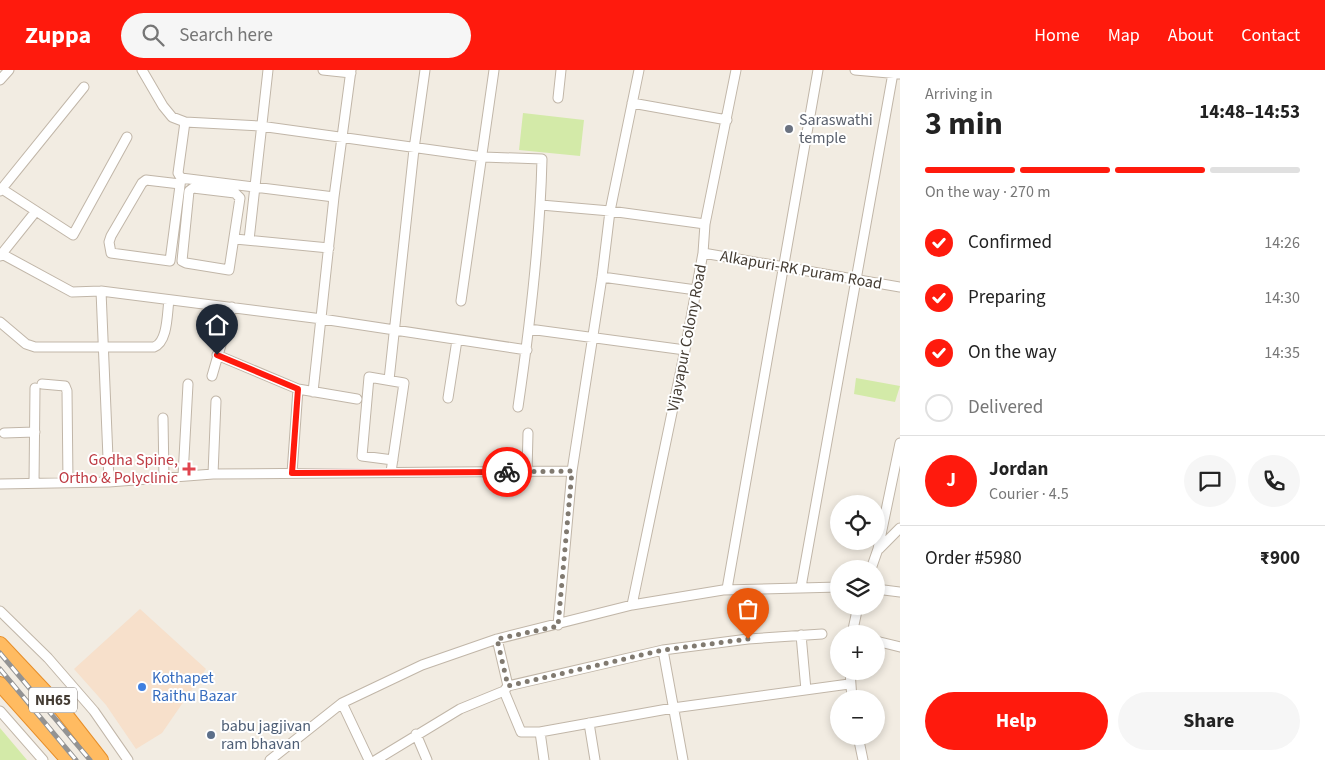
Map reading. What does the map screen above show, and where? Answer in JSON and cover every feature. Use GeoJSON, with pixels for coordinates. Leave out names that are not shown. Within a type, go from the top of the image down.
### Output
{"type":"FeatureCollection","features":[{"type":"Feature","properties":{"kind":"highway","name":"NH65"},"geometry":{"type":"LineString","coordinates":[[0,644],[62,710],[101,760]]}},
{"type":"Feature","properties":{"kind":"highway","name":"NH65"},"geometry":{"type":"LineString","coordinates":[[0,684],[68,760]]}},
{"type":"Feature","properties":{"kind":"street"},"geometry":{"type":"LineString","coordinates":[[0,80],[9,70]]}},
{"type":"Feature","properties":{"kind":"street"},"geometry":{"type":"LineString","coordinates":[[142,70],[162,106],[172,117],[185,122],[260,126],[414,149],[483,157],[542,159],[541,204],[527,350],[518,407]]}},
{"type":"Feature","properties":{"kind":"street"},"geometry":{"type":"LineString","coordinates":[[249,240],[260,126],[268,70]]}},
{"type":"Feature","properties":{"kind":"street"},"geometry":{"type":"LineString","coordinates":[[311,392],[322,319],[334,197],[351,72],[323,70]]}},
{"type":"Feature","properties":{"kind":"street"},"geometry":{"type":"LineString","coordinates":[[389,380],[414,149],[425,70]]}},
{"type":"Feature","properties":{"kind":"street"},"geometry":{"type":"LineString","coordinates":[[461,301],[494,70]]}},
{"type":"Feature","properties":{"kind":"street"},"geometry":{"type":"LineString","coordinates":[[558,98],[561,70]]}},
{"type":"Feature","properties":{"kind":"street"},"geometry":{"type":"LineString","coordinates":[[558,626],[572,471],[602,277],[610,211],[639,70]]}},
{"type":"Feature","properties":{"kind":"street","name":"Vijayapur Colony Road"},"geometry":{"type":"LineString","coordinates":[[632,605],[685,350],[703,254],[706,224],[736,70]]}},
{"type":"Feature","properties":{"kind":"street"},"geometry":{"type":"LineString","coordinates":[[727,589],[818,70]]}},
{"type":"Feature","properties":{"kind":"street"},"geometry":{"type":"LineString","coordinates":[[801,587],[896,74],[855,70]]}},
{"type":"Feature","properties":{"kind":"street"},"geometry":{"type":"LineString","coordinates":[[84,87],[1,190],[73,235],[127,138]]}},
{"type":"Feature","properties":{"kind":"street"},"geometry":{"type":"LineString","coordinates":[[632,103],[726,120]]}},
{"type":"Feature","properties":{"kind":"street"},"geometry":{"type":"LineString","coordinates":[[185,122],[178,173],[180,181],[170,261],[111,253],[109,246],[111,236],[142,183],[146,180],[180,181],[254,187],[334,197]]}},
{"type":"Feature","properties":{"kind":"street"},"geometry":{"type":"LineString","coordinates":[[190,188],[235,193],[240,198],[239,202],[230,270],[186,264],[182,261],[190,188]]}},
{"type":"Feature","properties":{"kind":"street"},"geometry":{"type":"LineString","coordinates":[[239,202],[253,203]]}},
{"type":"Feature","properties":{"kind":"street"},"geometry":{"type":"LineString","coordinates":[[541,204],[706,224]]}},
{"type":"Feature","properties":{"kind":"street"},"geometry":{"type":"LineString","coordinates":[[36,211],[1,255],[72,292],[102,291],[232,307],[527,350]]}},
{"type":"Feature","properties":{"kind":"street"},"geometry":{"type":"LineString","coordinates":[[235,239],[329,248]]}},
{"type":"Feature","properties":{"kind":"street","name":"Alkapuri-RK Puram Road"},"geometry":{"type":"LineString","coordinates":[[703,254],[900,287]]}},
{"type":"Feature","properties":{"kind":"street"},"geometry":{"type":"LineString","coordinates":[[602,277],[696,290]]}},
{"type":"Feature","properties":{"kind":"street"},"geometry":{"type":"LineString","coordinates":[[102,291],[102,348],[109,482]]}},
{"type":"Feature","properties":{"kind":"street"},"geometry":{"type":"LineString","coordinates":[[0,322],[26,344],[35,347],[102,348],[159,345],[163,338],[168,300]]}},
{"type":"Feature","properties":{"kind":"street"},"geometry":{"type":"LineString","coordinates":[[212,376],[232,307]]}},
{"type":"Feature","properties":{"kind":"street"},"geometry":{"type":"LineString","coordinates":[[529,329],[685,350]]}},
{"type":"Feature","properties":{"kind":"street"},"geometry":{"type":"LineString","coordinates":[[448,398],[457,340]]}},
{"type":"Feature","properties":{"kind":"street"},"geometry":{"type":"LineString","coordinates":[[217,355],[298,389],[357,398]]}},
{"type":"Feature","properties":{"kind":"street"},"geometry":{"type":"LineString","coordinates":[[392,472],[404,383],[369,376],[362,456],[393,460]]}},
{"type":"Feature","properties":{"kind":"street"},"geometry":{"type":"LineString","coordinates":[[184,476],[188,384]]}},
{"type":"Feature","properties":{"kind":"street"},"geometry":{"type":"LineString","coordinates":[[34,483],[35,432],[39,386],[61,385],[65,386],[68,391],[68,482]]}},
{"type":"Feature","properties":{"kind":"street"},"geometry":{"type":"LineString","coordinates":[[292,473],[298,389]]}},
{"type":"Feature","properties":{"kind":"street"},"geometry":{"type":"LineString","coordinates":[[213,474],[216,401]]}},
{"type":"Feature","properties":{"kind":"street"},"geometry":{"type":"LineString","coordinates":[[163,418],[164,478]]}},
{"type":"Feature","properties":{"kind":"street"},"geometry":{"type":"LineString","coordinates":[[4,433],[35,432]]}},
{"type":"Feature","properties":{"kind":"street"},"geometry":{"type":"LineString","coordinates":[[527,472],[528,433]]}},
{"type":"Feature","properties":{"kind":"street"},"geometry":{"type":"LineString","coordinates":[[885,515],[900,443]]}},
{"type":"Feature","properties":{"kind":"street"},"geometry":{"type":"LineString","coordinates":[[379,472],[380,458]]}},
{"type":"Feature","properties":{"kind":"street"},"geometry":{"type":"LineString","coordinates":[[0,484],[109,482],[213,474],[572,471]]}},
{"type":"Feature","properties":{"kind":"street"},"geometry":{"type":"LineString","coordinates":[[885,542],[900,528]]}},
{"type":"Feature","properties":{"kind":"street"},"geometry":{"type":"LineString","coordinates":[[270,760],[342,703],[422,665],[497,639],[558,626],[632,605],[727,589],[830,587]]}},
{"type":"Feature","properties":{"kind":"street"},"geometry":{"type":"LineString","coordinates":[[885,590],[900,592]]}},
{"type":"Feature","properties":{"kind":"street"},"geometry":{"type":"LineString","coordinates":[[0,611],[48,658],[94,711],[128,760]]}},
{"type":"Feature","properties":{"kind":"street"},"geometry":{"type":"LineString","coordinates":[[376,760],[460,709],[506,688],[663,650],[748,639],[822,634]]}},
{"type":"Feature","properties":{"kind":"street"},"geometry":{"type":"LineString","coordinates":[[801,635],[806,690]]}},
{"type":"Feature","properties":{"kind":"street"},"geometry":{"type":"LineString","coordinates":[[497,639],[506,688],[521,732],[540,732],[673,708],[849,684]]}},
{"type":"Feature","properties":{"kind":"street"},"geometry":{"type":"LineString","coordinates":[[885,643],[900,647]]}},
{"type":"Feature","properties":{"kind":"street"},"geometry":{"type":"LineString","coordinates":[[663,650],[683,760]]}},
{"type":"Feature","properties":{"kind":"street"},"geometry":{"type":"LineString","coordinates":[[849,680],[850,690]]}},
{"type":"Feature","properties":{"kind":"street"},"geometry":{"type":"LineString","coordinates":[[342,703],[369,760]]}},
{"type":"Feature","properties":{"kind":"street"},"geometry":{"type":"LineString","coordinates":[[0,711],[43,760]]}},
{"type":"Feature","properties":{"kind":"street"},"geometry":{"type":"LineString","coordinates":[[589,723],[595,760]]}},
{"type":"Feature","properties":{"kind":"street"},"geometry":{"type":"LineString","coordinates":[[540,732],[544,760]]}},
{"type":"Feature","properties":{"kind":"street"},"geometry":{"type":"LineString","coordinates":[[416,734],[427,760]]}},
{"type":"Feature","properties":{"kind":"street"},"geometry":{"type":"LineString","coordinates":[[860,745],[863,760]]}},
{"type":"Feature","properties":{"kind":"shaded area","name":"Kothapet Raithu Bazar"},"geometry":{"type":"Polygon","coordinates":[[[140,609],[206,669],[162,733],[136,749],[106,705],[74,669],[140,609]]]}},
{"type":"Feature","properties":{"kind":"green space"},"geometry":{"type":"Polygon","coordinates":[[[523,113],[584,120],[580,156],[519,150],[523,113]]]}},
{"type":"Feature","properties":{"kind":"green space"},"geometry":{"type":"Polygon","coordinates":[[[856,378],[900,386],[895,402],[854,394],[856,378]]]}},
{"type":"Feature","properties":{"kind":"green space"},"geometry":{"type":"Polygon","coordinates":[[[0,728],[27,760],[0,760],[0,728]]]}},
{"type":"Feature","properties":{"kind":"railway"},"geometry":{"type":"LineString","coordinates":[[0,653],[90,760]]}},
{"type":"Feature","properties":{"kind":"railway"},"geometry":{"type":"LineString","coordinates":[[0,669],[76,760]]}},
{"type":"Feature","properties":{"kind":"way so far"},"geometry":{"type":"LineString","coordinates":[[507,472],[572,471],[558,626],[497,639],[508,686],[663,650],[748,639]]}},
{"type":"Feature","properties":{"kind":"place","name":"Saraswathi temple"},"geometry":{"type":"Point","coordinates":[789,129]}},
{"type":"Feature","properties":{"kind":"place","name":"Godha Spine, Ortho & Polyclinic"},"geometry":{"type":"Point","coordinates":[189,469]}},
{"type":"Feature","properties":{"kind":"place","name":"Kothapet Raithu Bazar"},"geometry":{"type":"Point","coordinates":[142,687]}},
{"type":"Feature","properties":{"kind":"place","name":"babu jagjivan ram bhavan"},"geometry":{"type":"Point","coordinates":[211,735]}},
{"type":"Feature","properties":{"kind":"route"},"geometry":{"type":"LineString","coordinates":[[217,355],[298,389],[292,473],[507,472]]}}]}
